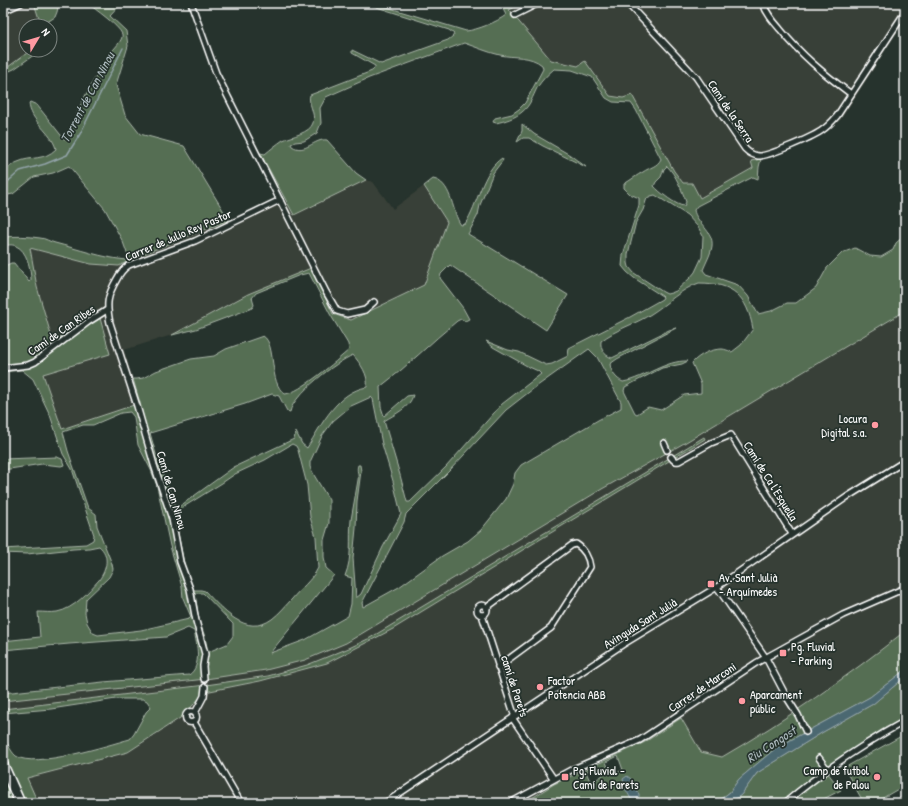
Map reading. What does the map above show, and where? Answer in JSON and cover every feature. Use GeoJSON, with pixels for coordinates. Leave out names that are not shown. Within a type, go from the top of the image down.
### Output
{"type":"FeatureCollection","features":[{"type":"Feature","properties":{"kind":"highway"},"geometry":{"type":"LineString","coordinates":[[3,765],[20,803]]}},
{"type":"Feature","properties":{"kind":"street"},"geometry":{"type":"LineString","coordinates":[[3,11],[20,3]]}},
{"type":"Feature","properties":{"kind":"street"},"geometry":{"type":"LineString","coordinates":[[191,3],[216,73],[326,292],[338,311],[347,314],[364,310],[374,302]]}},
{"type":"Feature","properties":{"kind":"street"},"geometry":{"type":"LineString","coordinates":[[515,15],[539,3]]}},
{"type":"Feature","properties":{"kind":"street","name":"Camí de la Serra"},"geometry":{"type":"LineString","coordinates":[[626,3],[696,77],[745,149],[754,155],[764,156],[820,132],[833,121],[905,12]]}},
{"type":"Feature","properties":{"kind":"street"},"geometry":{"type":"LineString","coordinates":[[763,3],[768,14],[777,26],[808,60],[851,94]]}},
{"type":"Feature","properties":{"kind":"street","name":"Carrer de Julio Rey Pastor"},"geometry":{"type":"LineString","coordinates":[[107,310],[110,291],[121,271],[126,267],[146,258],[188,244],[280,200]]}},
{"type":"Feature","properties":{"kind":"street","name":"Camí de Can Ribes"},"geometry":{"type":"LineString","coordinates":[[3,368],[28,365],[35,362],[88,322],[107,310]]}},
{"type":"Feature","properties":{"kind":"street","name":"Camí de Can Ninou"},"geometry":{"type":"LineString","coordinates":[[107,310],[118,351],[137,406],[154,465],[172,519],[180,562],[190,588],[196,621],[205,654],[203,666],[204,679]]}},
{"type":"Feature","properties":{"kind":"street","name":"Camí de Ca l'Esquella"},"geometry":{"type":"LineString","coordinates":[[671,457],[674,460],[679,461],[711,443],[731,435],[792,534]]}},
{"type":"Feature","properties":{"kind":"street"},"geometry":{"type":"LineString","coordinates":[[664,443],[667,450]]}},
{"type":"Feature","properties":{"kind":"street","name":"Avinguda Sant Julià"},"geometry":{"type":"LineString","coordinates":[[385,803],[625,644],[717,587],[846,497],[905,461]]}},
{"type":"Feature","properties":{"kind":"street"},"geometry":{"type":"LineString","coordinates":[[486,608],[482,605],[478,608],[478,613],[482,615],[486,613],[486,608],[572,545],[576,544],[580,546],[590,562],[590,567],[552,628],[498,667]]}},
{"type":"Feature","properties":{"kind":"street"},"geometry":{"type":"LineString","coordinates":[[717,587],[766,658],[786,696],[798,714],[806,732]]}},
{"type":"Feature","properties":{"kind":"street","name":"Carrer de Marconi"},"geometry":{"type":"LineString","coordinates":[[510,803],[553,778],[640,740],[756,663],[843,615],[905,588]]}},
{"type":"Feature","properties":{"kind":"street","name":"camí de Parets"},"geometry":{"type":"LineString","coordinates":[[482,615],[514,712],[513,719],[553,778]]}},
{"type":"Feature","properties":{"kind":"street"},"geometry":{"type":"LineString","coordinates":[[194,722],[197,718],[195,713],[204,696],[205,687]]}},
{"type":"Feature","properties":{"kind":"street"},"geometry":{"type":"LineString","coordinates":[[194,722],[190,723],[187,721],[185,716],[188,712],[192,711],[195,713]]}},
{"type":"Feature","properties":{"kind":"street"},"geometry":{"type":"LineString","coordinates":[[194,722],[241,803]]}},
{"type":"Feature","properties":{"kind":"street"},"geometry":{"type":"LineString","coordinates":[[785,803],[805,785],[850,753],[905,722]]}},
{"type":"Feature","properties":{"kind":"street"},"geometry":{"type":"LineString","coordinates":[[819,758],[827,769]]}},
{"type":"Feature","properties":{"kind":"shaded area"},"geometry":{"type":"Polygon","coordinates":[[[3,3],[34,3],[40,18],[18,18],[18,58],[20,58],[8,67],[3,67],[3,3]]]}},
{"type":"Feature","properties":{"kind":"shaded area"},"geometry":{"type":"Polygon","coordinates":[[[524,3],[905,3],[905,20],[841,119],[827,132],[761,159],[751,161],[753,168],[700,199],[692,183],[683,183],[674,171],[632,96],[623,98],[610,96],[585,61],[578,66],[551,60],[509,10],[524,3]]]}},
{"type":"Feature","properties":{"kind":"shaded area"},"geometry":{"type":"Polygon","coordinates":[[[366,180],[373,182],[393,209],[424,186],[447,222],[424,285],[351,320],[333,314],[311,268],[248,294],[172,335],[124,350],[140,403],[61,429],[42,374],[110,354],[53,343],[37,287],[30,248],[91,264],[119,266],[136,257],[229,220],[275,198],[280,191],[294,215],[366,180]]]}},
{"type":"Feature","properties":{"kind":"shaded area"},"geometry":{"type":"Polygon","coordinates":[[[905,311],[905,631],[878,653],[801,708],[749,742],[686,779],[626,770],[619,753],[554,784],[524,803],[38,803],[26,778],[128,752],[205,692],[260,681],[327,663],[393,629],[705,438],[370,638],[307,665],[268,676],[206,685],[3,709],[3,701],[206,679],[266,670],[305,660],[346,643],[602,489],[686,442],[905,311]]]}},
{"type":"Feature","properties":{"kind":"green space"},"geometry":{"type":"Polygon","coordinates":[[[34,3],[59,3],[55,17],[39,18],[34,3]]]}},
{"type":"Feature","properties":{"kind":"green space"},"geometry":{"type":"Polygon","coordinates":[[[87,3],[122,3],[110,16],[126,31],[128,46],[116,85],[125,115],[140,134],[184,146],[229,220],[136,257],[119,266],[91,264],[30,248],[37,287],[53,342],[98,311],[110,354],[43,374],[62,429],[140,403],[133,379],[143,378],[156,371],[191,359],[214,356],[226,349],[263,336],[267,340],[270,347],[274,373],[280,389],[285,394],[300,388],[318,376],[349,350],[348,344],[330,314],[309,273],[300,275],[256,293],[252,298],[254,305],[252,308],[196,329],[172,335],[248,294],[311,268],[333,314],[351,320],[424,285],[447,222],[424,186],[433,179],[444,185],[459,222],[461,225],[465,224],[490,171],[502,158],[503,160],[493,173],[480,205],[478,215],[468,234],[568,295],[546,330],[450,265],[441,274],[440,278],[463,308],[469,319],[465,321],[461,319],[457,321],[380,387],[381,407],[384,416],[407,396],[413,395],[409,404],[384,421],[407,502],[410,502],[446,467],[502,404],[541,374],[493,347],[486,341],[508,350],[519,352],[546,365],[552,364],[568,356],[569,348],[662,299],[662,296],[634,278],[622,266],[623,255],[639,205],[639,198],[630,194],[624,188],[624,184],[655,165],[661,159],[631,103],[613,102],[606,98],[592,77],[572,70],[554,69],[540,83],[525,110],[506,120],[496,123],[493,122],[495,118],[512,114],[525,103],[543,69],[542,65],[522,57],[500,55],[464,43],[369,78],[326,97],[320,108],[321,123],[317,133],[304,141],[291,144],[292,146],[301,149],[318,141],[327,140],[356,173],[366,180],[294,215],[260,153],[265,154],[283,140],[305,132],[311,126],[314,119],[309,98],[310,95],[372,71],[375,68],[375,66],[352,53],[352,50],[381,64],[448,40],[454,34],[449,30],[364,3],[373,3],[466,31],[487,25],[506,15],[502,7],[495,3],[524,3],[509,10],[551,60],[578,66],[585,61],[610,96],[623,98],[632,95],[674,171],[683,183],[692,183],[700,198],[753,168],[751,161],[761,159],[758,179],[753,177],[697,206],[694,210],[695,215],[708,231],[712,241],[711,252],[703,270],[706,274],[738,285],[748,296],[758,314],[771,311],[787,303],[796,303],[816,288],[827,268],[842,253],[855,248],[870,256],[881,257],[893,250],[896,243],[904,236],[905,311],[686,442],[602,489],[346,643],[305,660],[266,670],[206,679],[3,701],[3,693],[103,682],[189,675],[196,666],[198,655],[194,631],[188,628],[166,637],[3,650],[3,641],[40,637],[38,612],[57,612],[75,604],[99,580],[104,571],[106,562],[105,554],[99,546],[27,554],[3,553],[3,549],[86,544],[93,540],[94,535],[72,469],[63,454],[50,415],[33,379],[22,370],[3,372],[3,267],[14,263],[29,282],[31,280],[26,256],[20,248],[14,245],[3,246],[3,237],[22,236],[42,238],[109,257],[127,260],[128,256],[123,242],[105,209],[69,166],[53,173],[34,177],[13,194],[3,196],[3,174],[10,167],[23,160],[42,157],[56,149],[50,137],[33,116],[29,103],[30,102],[37,105],[64,139],[68,138],[71,134],[77,113],[87,93],[98,73],[121,39],[122,34],[120,30],[87,3]],[[667,166],[654,186],[673,201],[684,206],[686,202],[681,188],[667,166]],[[655,195],[647,198],[643,210],[636,222],[628,254],[628,263],[629,267],[634,273],[667,294],[676,291],[695,272],[702,257],[703,236],[698,227],[687,215],[655,195]],[[699,283],[680,293],[651,314],[613,333],[601,341],[603,351],[612,358],[676,328],[610,364],[614,375],[623,382],[639,377],[671,363],[688,361],[682,364],[662,368],[625,387],[624,391],[635,413],[637,414],[648,407],[661,410],[684,395],[701,393],[701,384],[692,363],[710,351],[723,349],[732,352],[741,345],[753,329],[747,308],[742,300],[729,289],[711,284],[699,283]],[[589,349],[506,410],[450,470],[406,514],[404,522],[362,603],[363,607],[399,587],[442,556],[468,541],[481,530],[506,499],[513,484],[515,473],[521,465],[621,408],[621,402],[597,357],[589,349]],[[353,355],[336,364],[307,388],[293,405],[290,412],[287,411],[279,396],[272,394],[245,404],[150,433],[159,465],[176,506],[180,506],[234,467],[294,439],[296,432],[302,444],[307,448],[331,410],[347,395],[356,390],[367,387],[367,378],[361,365],[353,355]],[[371,397],[351,406],[333,421],[322,436],[310,462],[310,467],[329,500],[329,523],[324,540],[324,557],[326,568],[334,575],[270,653],[305,640],[348,616],[351,604],[352,578],[345,576],[350,555],[351,520],[358,480],[358,465],[360,465],[361,471],[357,501],[353,558],[356,598],[361,594],[383,547],[401,514],[382,444],[373,399],[371,397]],[[130,412],[121,413],[93,425],[83,425],[63,432],[88,508],[96,514],[97,526],[113,569],[109,577],[86,599],[85,613],[87,623],[93,633],[98,635],[141,630],[189,619],[191,617],[183,598],[182,587],[170,546],[157,486],[151,470],[138,445],[134,417],[130,412]],[[292,444],[265,460],[235,474],[177,511],[178,533],[185,568],[194,590],[205,591],[219,606],[235,619],[253,625],[262,624],[272,619],[280,612],[318,568],[316,537],[310,517],[307,485],[298,450],[296,446],[292,444]],[[195,593],[199,620],[208,652],[227,644],[233,636],[233,624],[203,593],[195,593]]]}},
{"type":"Feature","properties":{"kind":"green space"},"geometry":{"type":"Polygon","coordinates":[[[20,58],[30,58],[14,69],[3,74],[3,67],[8,67],[20,58]]]}},
{"type":"Feature","properties":{"kind":"green space"},"geometry":{"type":"Polygon","coordinates":[[[522,124],[534,134],[570,155],[586,167],[529,138],[523,138],[517,142],[522,131],[522,124]]]}},
{"type":"Feature","properties":{"kind":"green space"},"geometry":{"type":"Polygon","coordinates":[[[704,437],[705,439],[393,629],[327,663],[260,681],[205,692],[183,716],[128,752],[27,778],[38,803],[3,803],[3,732],[6,741],[14,754],[25,759],[38,760],[72,755],[130,739],[146,712],[151,707],[147,701],[143,699],[116,699],[51,709],[3,713],[3,709],[206,685],[268,676],[307,665],[370,638],[704,437]]]}},
{"type":"Feature","properties":{"kind":"green space"},"geometry":{"type":"Polygon","coordinates":[[[57,457],[62,459],[64,465],[42,464],[3,470],[3,459],[57,457]]]}},
{"type":"Feature","properties":{"kind":"green space"},"geometry":{"type":"Polygon","coordinates":[[[905,631],[905,670],[870,697],[776,748],[739,779],[730,792],[719,800],[710,803],[524,803],[554,784],[645,742],[681,718],[701,752],[722,757],[793,713],[905,631]],[[618,756],[606,762],[608,767],[586,772],[591,783],[603,775],[604,772],[609,771],[612,775],[623,770],[618,756]]]}},
{"type":"Feature","properties":{"kind":"green space"},"geometry":{"type":"Polygon","coordinates":[[[905,677],[905,718],[883,729],[824,768],[841,790],[816,803],[729,803],[741,795],[757,773],[823,732],[873,704],[905,677]]]}},
{"type":"Feature","properties":{"kind":"green space","name":"Camp de futbol de Palou"},"geometry":{"type":"Polygon","coordinates":[[[905,734],[905,785],[874,803],[864,803],[844,768],[905,734]]]}},
{"type":"Feature","properties":{"kind":"water"},"geometry":{"type":"Polygon","coordinates":[[[905,670],[905,677],[873,704],[823,732],[757,773],[741,795],[734,800],[729,803],[710,803],[721,799],[730,792],[739,779],[776,748],[870,697],[905,670]]]}},
{"type":"Feature","properties":{"kind":"water"},"geometry":{"type":"Polygon","coordinates":[[[627,776],[631,779],[633,786],[639,794],[639,797],[635,800],[631,799],[625,788],[623,779],[627,776]]]}},
{"type":"Feature","properties":{"kind":"waterway","name":"Torrent de Can Ninou"},"geometry":{"type":"LineString","coordinates":[[3,186],[20,171],[45,164],[67,155],[80,134],[123,48]]}},
{"type":"Feature","properties":{"kind":"place","name":"Locura Digital s.a."},"geometry":{"type":"Point","coordinates":[875,425]}},
{"type":"Feature","properties":{"kind":"place","name":"Av. Sant Julià - Arquímedes"},"geometry":{"type":"Point","coordinates":[711,584]}},
{"type":"Feature","properties":{"kind":"place","name":"Pg. Fluvial - Parking"},"geometry":{"type":"Point","coordinates":[783,653]}},
{"type":"Feature","properties":{"kind":"place","name":"Factor Potencia ABB"},"geometry":{"type":"Point","coordinates":[540,687]}},
{"type":"Feature","properties":{"kind":"place","name":"Aparcament públic"},"geometry":{"type":"Point","coordinates":[742,701]}},
{"type":"Feature","properties":{"kind":"place","name":"Pg. Fluvial - Camí de Parets"},"geometry":{"type":"Point","coordinates":[565,777]}},
{"type":"Feature","properties":{"kind":"place","name":"Camp de futbol de Palou"},"geometry":{"type":"Point","coordinates":[877,777]}},
{"type":"Feature","properties":{"kind":"water label","name":"Riu Congost"},"geometry":{"type":"Point","coordinates":[771,744]}}]}
